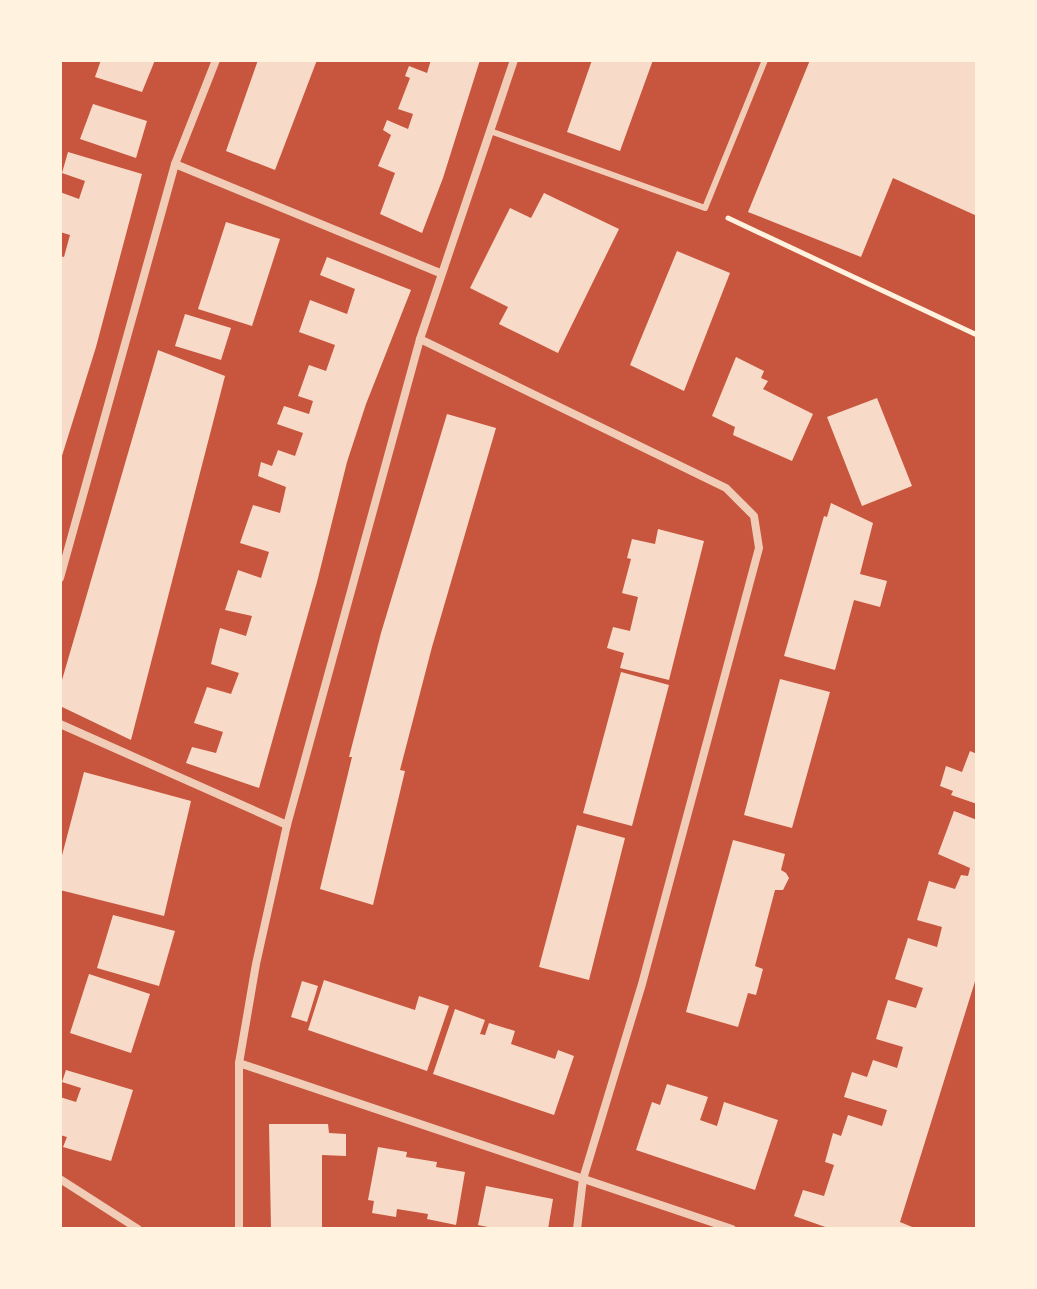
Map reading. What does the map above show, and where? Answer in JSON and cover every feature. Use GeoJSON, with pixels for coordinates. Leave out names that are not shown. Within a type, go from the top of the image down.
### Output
{"type":"FeatureCollection","features":[{"type":"Feature","properties":{"kind":"street"},"geometry":{"type":"LineString","coordinates":[[60,578],[175,164],[216,60]]}},
{"type":"Feature","properties":{"kind":"street"},"geometry":{"type":"LineString","coordinates":[[239,1229],[239,1063],[256,964],[287,825],[420,339],[514,60]]}},
{"type":"Feature","properties":{"kind":"street"},"geometry":{"type":"LineString","coordinates":[[175,164],[440,273]]}},
{"type":"Feature","properties":{"kind":"street"},"geometry":{"type":"LineString","coordinates":[[420,339],[726,488],[754,516],[759,548],[646,969],[583,1179],[577,1229]]}},
{"type":"Feature","properties":{"kind":"street"},"geometry":{"type":"LineString","coordinates":[[60,724],[287,825]]}},
{"type":"Feature","properties":{"kind":"street"},"geometry":{"type":"LineString","coordinates":[[239,1063],[732,1229]]}},
{"type":"Feature","properties":{"kind":"street"},"geometry":{"type":"LineString","coordinates":[[60,1179],[138,1229]]}},
{"type":"Feature","properties":{"kind":"lane"},"geometry":{"type":"LineString","coordinates":[[490,131],[705,208],[765,60]]}},
{"type":"Feature","properties":{"kind":"path"},"geometry":{"type":"LineString","coordinates":[[705,208],[977,335]]}},
{"type":"Feature","properties":{"kind":"building"},"geometry":{"type":"Polygon","coordinates":[[[101,60],[155,60],[142,92],[95,77],[101,60]]]}},
{"type":"Feature","properties":{"kind":"building"},"geometry":{"type":"Polygon","coordinates":[[[258,60],[317,60],[275,170],[226,151],[258,60]]]}},
{"type":"Feature","properties":{"kind":"building"},"geometry":{"type":"Polygon","coordinates":[[[431,60],[480,60],[443,178],[422,233],[380,214],[395,173],[378,166],[391,135],[383,130],[387,120],[408,129],[413,114],[398,109],[410,78],[405,76],[409,66],[427,73],[431,60]]]}},
{"type":"Feature","properties":{"kind":"building"},"geometry":{"type":"Polygon","coordinates":[[[592,60],[653,60],[620,151],[567,132],[592,60]]]}},
{"type":"Feature","properties":{"kind":"building"},"geometry":{"type":"Polygon","coordinates":[[[810,60],[977,60],[977,216],[893,178],[861,257],[748,212],[810,60]]]}},
{"type":"Feature","properties":{"kind":"building"},"geometry":{"type":"Polygon","coordinates":[[[93,104],[147,121],[136,158],[80,139],[93,104]]]}},
{"type":"Feature","properties":{"kind":"building"},"geometry":{"type":"Polygon","coordinates":[[[68,152],[142,174],[96,347],[61,459],[60,256],[64,257],[70,235],[60,232],[60,192],[79,199],[85,181],[62,173],[68,152]]]}},
{"type":"Feature","properties":{"kind":"building"},"geometry":{"type":"Polygon","coordinates":[[[544,193],[619,229],[558,353],[499,324],[508,307],[470,288],[510,208],[531,218],[544,193]]]}},
{"type":"Feature","properties":{"kind":"building"},"geometry":{"type":"Polygon","coordinates":[[[226,222],[280,239],[252,326],[198,309],[226,222]]]}},
{"type":"Feature","properties":{"kind":"building"},"geometry":{"type":"Polygon","coordinates":[[[677,251],[730,273],[684,391],[630,365],[677,251]]]}},
{"type":"Feature","properties":{"kind":"building"},"geometry":{"type":"Polygon","coordinates":[[[327,257],[411,290],[366,404],[347,462],[259,788],[186,763],[192,747],[216,753],[223,732],[194,723],[207,687],[231,694],[239,673],[211,664],[220,628],[246,636],[252,616],[225,610],[238,570],[261,578],[269,552],[240,543],[253,505],[280,513],[286,487],[258,476],[261,462],[272,466],[278,450],[295,456],[303,433],[277,424],[284,406],[309,414],[313,401],[298,396],[309,365],[326,371],[335,345],[299,332],[310,300],[347,314],[355,289],[320,275],[327,257]]]}},
{"type":"Feature","properties":{"kind":"building"},"geometry":{"type":"Polygon","coordinates":[[[185,314],[231,328],[221,360],[175,346],[185,314]]]}},
{"type":"Feature","properties":{"kind":"building"},"geometry":{"type":"Polygon","coordinates":[[[158,350],[225,376],[131,740],[60,706],[60,687],[158,350]]]}},
{"type":"Feature","properties":{"kind":"building"},"geometry":{"type":"Polygon","coordinates":[[[736,357],[764,371],[761,378],[768,381],[763,389],[813,414],[792,461],[733,435],[735,427],[712,416],[736,357]]]}},
{"type":"Feature","properties":{"kind":"building"},"geometry":{"type":"Polygon","coordinates":[[[877,398],[912,486],[862,506],[827,417],[877,398]]]}},
{"type":"Feature","properties":{"kind":"building"},"geometry":{"type":"Polygon","coordinates":[[[447,414],[496,428],[432,647],[400,770],[405,771],[373,905],[320,889],[381,633],[447,414]]]}},
{"type":"Feature","properties":{"kind":"building"},"geometry":{"type":"Polygon","coordinates":[[[831,503],[873,523],[860,574],[887,581],[880,607],[854,600],[835,670],[784,656],[824,516],[827,517],[831,503]]]}},
{"type":"Feature","properties":{"kind":"building"},"geometry":{"type":"Polygon","coordinates":[[[658,529],[704,541],[669,680],[620,668],[624,653],[607,648],[613,627],[630,631],[638,597],[622,593],[631,559],[627,558],[632,539],[655,544],[658,529]]]}},
{"type":"Feature","properties":{"kind":"building"},"geometry":{"type":"Polygon","coordinates":[[[621,672],[669,685],[632,826],[583,813],[621,672]]]}},
{"type":"Feature","properties":{"kind":"building"},"geometry":{"type":"Polygon","coordinates":[[[780,679],[830,692],[792,828],[744,815],[780,679]]]}},
{"type":"Feature","properties":{"kind":"building"},"geometry":{"type":"Polygon","coordinates":[[[970,751],[977,754],[977,804],[951,795],[953,791],[940,786],[946,766],[962,772],[970,751]]]}},
{"type":"Feature","properties":{"kind":"building"},"geometry":{"type":"Polygon","coordinates":[[[84,772],[191,801],[164,916],[60,890],[60,863],[84,772]]]}},
{"type":"Feature","properties":{"kind":"building"},"geometry":{"type":"Polygon","coordinates":[[[954,811],[977,820],[977,975],[900,1222],[917,1229],[831,1229],[794,1216],[803,1190],[824,1196],[834,1165],[825,1162],[833,1133],[841,1136],[848,1115],[882,1126],[887,1110],[844,1097],[852,1072],[867,1077],[873,1060],[897,1068],[903,1047],[876,1039],[888,1000],[916,1008],[923,988],[895,979],[908,938],[937,947],[942,927],[917,920],[929,881],[955,889],[961,875],[968,876],[970,868],[938,854],[954,811]]]}},
{"type":"Feature","properties":{"kind":"building"},"geometry":{"type":"Polygon","coordinates":[[[577,825],[625,838],[589,980],[539,967],[577,825]]]}},
{"type":"Feature","properties":{"kind":"building"},"geometry":{"type":"Polygon","coordinates":[[[733,840],[785,854],[781,870],[789,878],[783,890],[775,890],[755,966],[763,969],[756,995],[748,993],[738,1027],[686,1012],[733,840]]]}},
{"type":"Feature","properties":{"kind":"building"},"geometry":{"type":"Polygon","coordinates":[[[113,915],[175,931],[159,986],[97,968],[113,915]]]}},
{"type":"Feature","properties":{"kind":"building"},"geometry":{"type":"Polygon","coordinates":[[[89,974],[150,994],[131,1053],[70,1033],[89,974]]]}},
{"type":"Feature","properties":{"kind":"building"},"geometry":{"type":"Polygon","coordinates":[[[324,980],[415,1010],[419,996],[449,1006],[427,1071],[308,1030],[324,980]]]}},
{"type":"Feature","properties":{"kind":"building"},"geometry":{"type":"Polygon","coordinates":[[[302,981],[318,986],[307,1022],[291,1017],[302,981]]]}},
{"type":"Feature","properties":{"kind":"building"},"geometry":{"type":"Polygon","coordinates":[[[455,1009],[485,1020],[480,1034],[485,1035],[489,1023],[515,1031],[511,1044],[555,1059],[558,1050],[574,1056],[554,1115],[433,1074],[455,1009]]]}},
{"type":"Feature","properties":{"kind":"building"},"geometry":{"type":"Polygon","coordinates":[[[66,1070],[133,1090],[111,1161],[63,1147],[67,1137],[60,1135],[60,1097],[76,1102],[81,1088],[62,1082],[66,1070]]]}},
{"type":"Feature","properties":{"kind":"building"},"geometry":{"type":"Polygon","coordinates":[[[667,1084],[708,1097],[700,1120],[717,1126],[724,1102],[778,1120],[755,1190],[636,1150],[652,1102],[660,1105],[667,1084]]]}},
{"type":"Feature","properties":{"kind":"building"},"geometry":{"type":"Polygon","coordinates":[[[269,1124],[328,1124],[329,1133],[346,1134],[346,1156],[322,1155],[322,1229],[271,1229],[269,1124]]]}},
{"type":"Feature","properties":{"kind":"building"},"geometry":{"type":"Polygon","coordinates":[[[378,1147],[407,1152],[406,1157],[437,1162],[436,1167],[465,1172],[456,1225],[427,1219],[428,1214],[397,1209],[396,1217],[372,1213],[374,1201],[368,1200],[378,1147]]]}},
{"type":"Feature","properties":{"kind":"building"},"geometry":{"type":"Polygon","coordinates":[[[486,1186],[553,1199],[548,1229],[488,1229],[478,1225],[486,1186]]]}}]}
